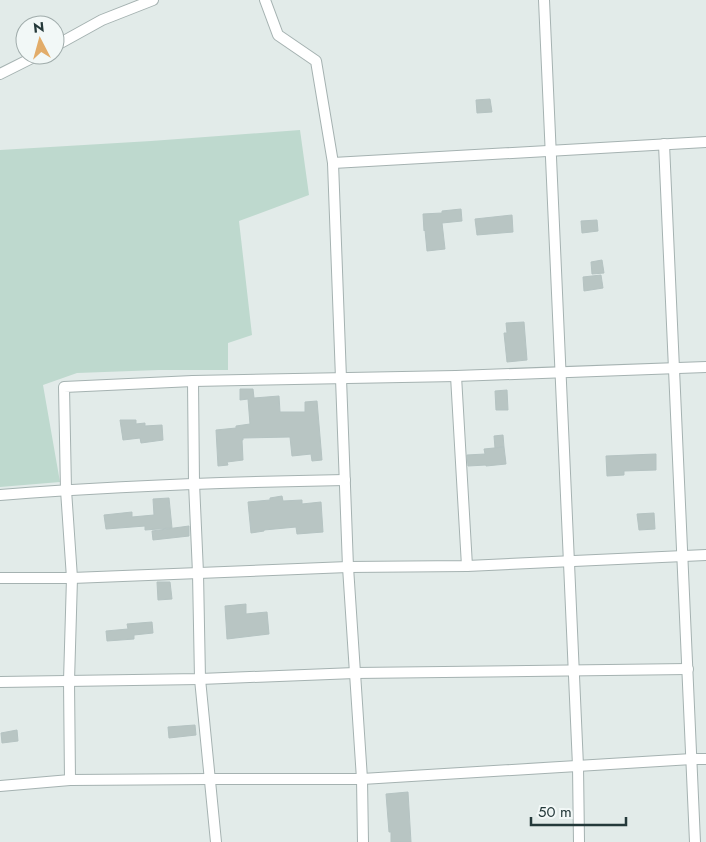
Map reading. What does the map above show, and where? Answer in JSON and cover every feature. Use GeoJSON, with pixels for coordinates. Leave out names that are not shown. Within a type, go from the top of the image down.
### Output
{"type":"FeatureCollection","features":[{"type":"Feature","properties":{"kind":"street"},"geometry":{"type":"LineString","coordinates":[[65,40],[102,20],[153,0]]}},
{"type":"Feature","properties":{"kind":"street"},"geometry":{"type":"LineString","coordinates":[[265,0],[278,34],[316,61],[333,163],[348,568],[362,780],[363,842]]}},
{"type":"Feature","properties":{"kind":"street"},"geometry":{"type":"LineString","coordinates":[[544,0],[578,766],[579,842]]}},
{"type":"Feature","properties":{"kind":"street"},"geometry":{"type":"LineString","coordinates":[[0,74],[18,65]]}},
{"type":"Feature","properties":{"kind":"street"},"geometry":{"type":"LineString","coordinates":[[333,163],[706,142]]}},
{"type":"Feature","properties":{"kind":"street"},"geometry":{"type":"LineString","coordinates":[[664,144],[695,842]]}},
{"type":"Feature","properties":{"kind":"street"},"geometry":{"type":"LineString","coordinates":[[70,780],[69,681],[72,578],[66,490],[64,387],[193,381],[456,376],[706,367]]}},
{"type":"Feature","properties":{"kind":"street"},"geometry":{"type":"LineString","coordinates":[[456,376],[467,566]]}},
{"type":"Feature","properties":{"kind":"street"},"geometry":{"type":"LineString","coordinates":[[193,381],[200,679],[216,842]]}},
{"type":"Feature","properties":{"kind":"street"},"geometry":{"type":"LineString","coordinates":[[0,494],[194,483],[345,480]]}},
{"type":"Feature","properties":{"kind":"street"},"geometry":{"type":"LineString","coordinates":[[0,578],[72,578],[348,568],[467,566],[706,556]]}},
{"type":"Feature","properties":{"kind":"street"},"geometry":{"type":"LineString","coordinates":[[0,682],[200,679],[355,673],[688,669]]}},
{"type":"Feature","properties":{"kind":"street"},"geometry":{"type":"LineString","coordinates":[[0,786],[70,780],[362,780],[692,758],[706,759]]}},
{"type":"Feature","properties":{"kind":"green space"},"geometry":{"type":"Polygon","coordinates":[[[300,130],[309,195],[239,221],[252,335],[228,343],[228,370],[77,373],[43,385],[60,482],[0,487],[0,150],[300,130]]]}},
{"type":"Feature","properties":{"kind":"building"},"geometry":{"type":"Polygon","coordinates":[[[490,99],[492,112],[477,113],[476,100],[490,99]]]}},
{"type":"Feature","properties":{"kind":"building"},"geometry":{"type":"Polygon","coordinates":[[[461,209],[462,221],[442,223],[445,249],[427,251],[423,214],[461,209]]]}},
{"type":"Feature","properties":{"kind":"building"},"geometry":{"type":"Polygon","coordinates":[[[512,215],[513,232],[477,235],[475,219],[512,215]]]}},
{"type":"Feature","properties":{"kind":"building"},"geometry":{"type":"Polygon","coordinates":[[[597,220],[598,231],[582,233],[581,221],[597,220]]]}},
{"type":"Feature","properties":{"kind":"building"},"geometry":{"type":"Polygon","coordinates":[[[602,260],[604,273],[592,274],[591,262],[602,260]]]}},
{"type":"Feature","properties":{"kind":"building"},"geometry":{"type":"Polygon","coordinates":[[[601,275],[603,288],[584,291],[583,277],[601,275]]]}},
{"type":"Feature","properties":{"kind":"building"},"geometry":{"type":"Polygon","coordinates":[[[524,322],[527,360],[507,362],[504,333],[507,333],[506,323],[524,322]]]}},
{"type":"Feature","properties":{"kind":"building"},"geometry":{"type":"Polygon","coordinates":[[[240,389],[253,389],[254,398],[279,396],[280,412],[305,412],[305,402],[317,401],[322,460],[312,461],[311,454],[292,456],[290,437],[243,438],[243,460],[227,462],[228,465],[218,466],[216,430],[236,428],[236,426],[250,424],[248,399],[240,400],[240,389]]]}},
{"type":"Feature","properties":{"kind":"building"},"geometry":{"type":"Polygon","coordinates":[[[507,390],[508,410],[496,410],[495,391],[507,390]]]}},
{"type":"Feature","properties":{"kind":"building"},"geometry":{"type":"Polygon","coordinates":[[[120,420],[136,420],[136,424],[145,423],[145,426],[162,425],[163,440],[141,443],[140,438],[123,440],[120,420]]]}},
{"type":"Feature","properties":{"kind":"building"},"geometry":{"type":"Polygon","coordinates":[[[503,435],[504,447],[495,448],[494,436],[503,435]]]}},
{"type":"Feature","properties":{"kind":"building"},"geometry":{"type":"Polygon","coordinates":[[[504,447],[506,464],[468,466],[467,455],[485,454],[484,449],[504,447]]]}},
{"type":"Feature","properties":{"kind":"building"},"geometry":{"type":"Polygon","coordinates":[[[656,454],[656,470],[624,471],[624,475],[607,476],[606,456],[656,454]]]}},
{"type":"Feature","properties":{"kind":"building"},"geometry":{"type":"Polygon","coordinates":[[[282,496],[283,501],[302,500],[302,504],[321,502],[323,532],[297,534],[296,527],[251,533],[248,502],[270,500],[270,498],[282,496]]]}},
{"type":"Feature","properties":{"kind":"building"},"geometry":{"type":"Polygon","coordinates":[[[169,498],[172,528],[145,530],[145,526],[106,529],[104,515],[132,512],[132,517],[154,515],[153,499],[169,498]]]}},
{"type":"Feature","properties":{"kind":"building"},"geometry":{"type":"Polygon","coordinates":[[[654,513],[655,529],[639,530],[637,514],[654,513]]]}},
{"type":"Feature","properties":{"kind":"building"},"geometry":{"type":"Polygon","coordinates":[[[189,526],[189,536],[153,540],[152,531],[189,526]]]}},
{"type":"Feature","properties":{"kind":"building"},"geometry":{"type":"Polygon","coordinates":[[[157,582],[170,582],[172,599],[158,600],[157,582]]]}},
{"type":"Feature","properties":{"kind":"building"},"geometry":{"type":"Polygon","coordinates":[[[246,604],[246,614],[267,612],[269,634],[227,639],[225,606],[246,604]]]}},
{"type":"Feature","properties":{"kind":"building"},"geometry":{"type":"Polygon","coordinates":[[[152,622],[153,633],[134,635],[134,639],[107,641],[106,631],[128,629],[127,624],[152,622]]]}},
{"type":"Feature","properties":{"kind":"building"},"geometry":{"type":"Polygon","coordinates":[[[195,725],[196,735],[169,738],[168,727],[195,725]]]}},
{"type":"Feature","properties":{"kind":"building"},"geometry":{"type":"Polygon","coordinates":[[[17,730],[18,741],[2,743],[1,733],[17,730]]]}},
{"type":"Feature","properties":{"kind":"building"},"geometry":{"type":"Polygon","coordinates":[[[408,792],[411,842],[391,842],[386,794],[408,792]]]}}]}
